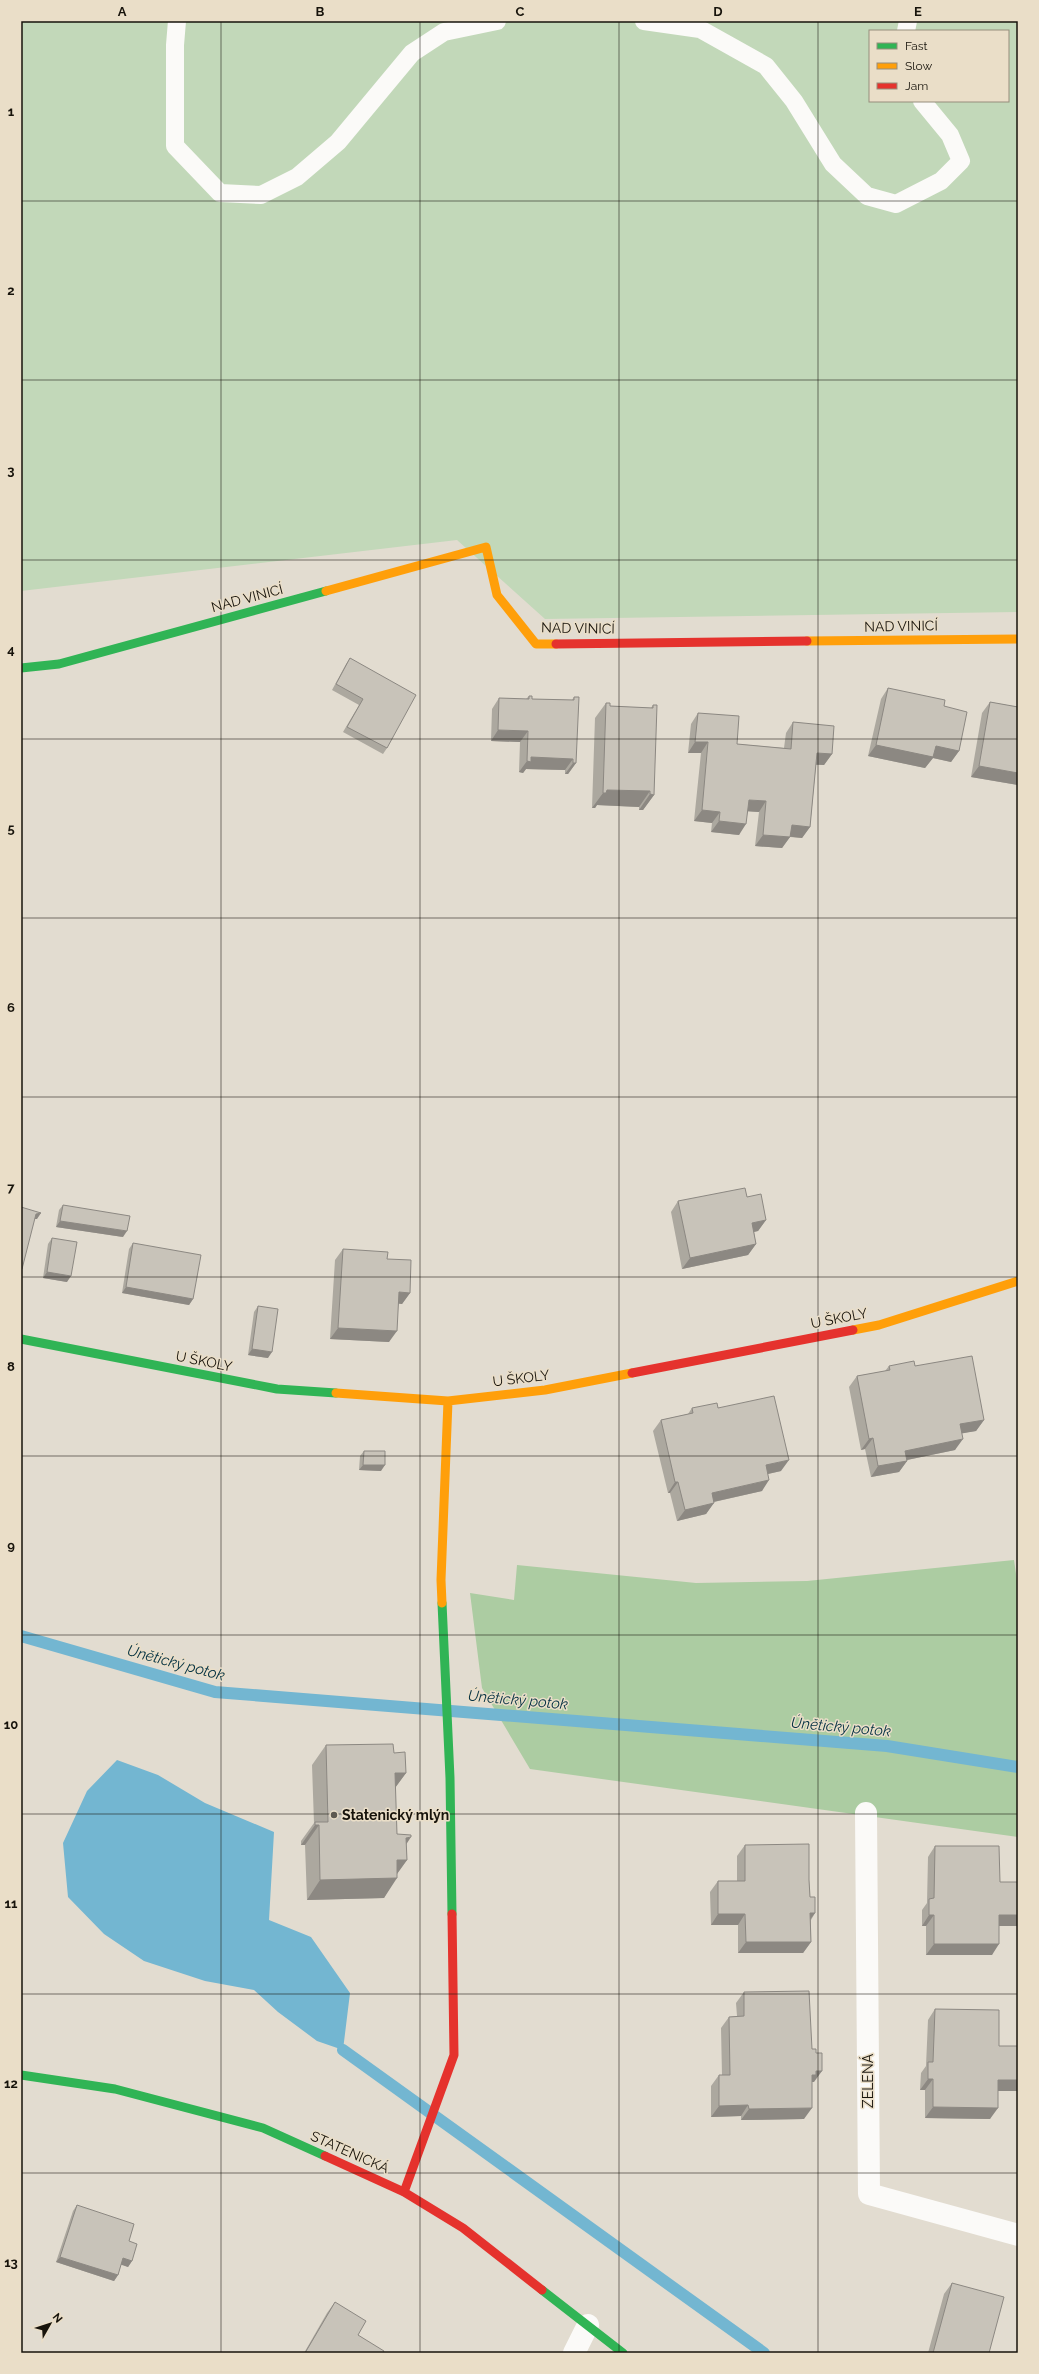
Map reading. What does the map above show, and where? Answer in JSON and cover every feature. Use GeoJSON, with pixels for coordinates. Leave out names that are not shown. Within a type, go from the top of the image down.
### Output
{"type":"FeatureCollection","features":[{"type":"Feature","properties":{"kind":"street","name":"NAD VINICÍ"},"geometry":{"type":"LineString","coordinates":[[21,668],[59,664],[486,547],[497,595],[536,644],[1018,639]]}},
{"type":"Feature","properties":{"kind":"street","name":"U ŠKOLY"},"geometry":{"type":"LineString","coordinates":[[21,1339],[277,1389],[448,1401],[545,1390],[879,1325],[1018,1281]]}},
{"type":"Feature","properties":{"kind":"street"},"geometry":{"type":"LineString","coordinates":[[404,2192],[454,2055],[450,1778],[441,1580],[448,1401]]}},
{"type":"Feature","properties":{"kind":"street","name":"ZELENÁ"},"geometry":{"type":"LineString","coordinates":[[866,1813],[869,2194],[1018,2235]]}},
{"type":"Feature","properties":{"kind":"street","name":"STATENICKÁ"},"geometry":{"type":"LineString","coordinates":[[21,2075],[115,2089],[263,2128],[404,2192],[463,2228],[623,2353]]}},
{"type":"Feature","properties":{"kind":"street"},"geometry":{"type":"LineString","coordinates":[[574,2353],[588,2325]]}},
{"type":"Feature","properties":{"kind":"lane"},"geometry":{"type":"LineString","coordinates":[[177,21],[175,44],[175,146],[220,193],[261,195],[297,177],[338,142],[412,53],[440,26],[497,21]]}},
{"type":"Feature","properties":{"kind":"lane"},"geometry":{"type":"LineString","coordinates":[[644,21],[700,29],[766,66],[794,101],[833,164],[867,196],[896,204],[941,181],[961,161],[950,135],[923,102]]}},
{"type":"Feature","properties":{"kind":"green space"},"geometry":{"type":"Polygon","coordinates":[[[21,21],[1018,21],[1018,612],[545,619],[457,540],[21,591],[21,21]]]}},
{"type":"Feature","properties":{"kind":"green space"},"geometry":{"type":"Polygon","coordinates":[[[1014,1560],[1018,1588],[1018,1837],[530,1769],[482,1688],[470,1593],[514,1600],[517,1565],[696,1583],[807,1581],[1014,1560]]]}},
{"type":"Feature","properties":{"kind":"water"},"geometry":{"type":"Polygon","coordinates":[[[117,1760],[158,1775],[205,1803],[274,1832],[269,1920],[311,1937],[350,1993],[343,2050],[317,2041],[278,2012],[254,1990],[205,1981],[144,1961],[104,1934],[68,1897],[63,1843],[87,1791],[117,1760]]]}},
{"type":"Feature","properties":{"kind":"building"},"geometry":{"type":"Polygon","coordinates":[[[350,658],[416,695],[387,748],[347,727],[363,699],[336,684],[350,658]]]}},
{"type":"Feature","properties":{"kind":"building"},"geometry":{"type":"Polygon","coordinates":[[[888,688],[945,700],[944,706],[967,712],[959,751],[936,746],[933,757],[876,745],[888,688]]]}},
{"type":"Feature","properties":{"kind":"building"},"geometry":{"type":"Polygon","coordinates":[[[529,696],[532,696],[532,699],[574,700],[574,697],[579,697],[576,763],[573,763],[573,759],[531,757],[531,762],[527,761],[528,731],[498,730],[499,698],[529,699],[529,696]]]}},
{"type":"Feature","properties":{"kind":"building"},"geometry":{"type":"Polygon","coordinates":[[[990,702],[1018,707],[1018,773],[979,766],[990,702]]]}},
{"type":"Feature","properties":{"kind":"building"},"geometry":{"type":"Polygon","coordinates":[[[606,703],[610,703],[610,706],[653,708],[653,705],[657,705],[654,795],[650,794],[650,791],[607,790],[606,793],[603,793],[606,703]]]}},
{"type":"Feature","properties":{"kind":"building"},"geometry":{"type":"Polygon","coordinates":[[[698,713],[739,716],[737,744],[791,749],[793,722],[834,726],[832,754],[817,753],[810,827],[792,825],[790,837],[763,835],[766,801],[749,800],[746,824],[719,821],[720,812],[702,810],[708,742],[695,742],[698,713]]]}},
{"type":"Feature","properties":{"kind":"building"},"geometry":{"type":"Polygon","coordinates":[[[745,1188],[747,1197],[761,1194],[766,1220],[752,1223],[756,1244],[690,1258],[678,1201],[745,1188]]]}},
{"type":"Feature","properties":{"kind":"building"},"geometry":{"type":"Polygon","coordinates":[[[63,1205],[130,1216],[127,1231],[60,1221],[63,1205]]]}},
{"type":"Feature","properties":{"kind":"building"},"geometry":{"type":"Polygon","coordinates":[[[21,1207],[41,1213],[36,1214],[22,1269],[21,1269],[21,1207]]]}},
{"type":"Feature","properties":{"kind":"building"},"geometry":{"type":"Polygon","coordinates":[[[52,1238],[77,1242],[71,1276],[47,1272],[52,1238]]]}},
{"type":"Feature","properties":{"kind":"building"},"geometry":{"type":"Polygon","coordinates":[[[133,1243],[201,1255],[193,1299],[126,1287],[133,1243]]]}},
{"type":"Feature","properties":{"kind":"building"},"geometry":{"type":"Polygon","coordinates":[[[343,1249],[388,1252],[387,1259],[411,1260],[410,1293],[399,1292],[397,1331],[338,1328],[343,1249]]]}},
{"type":"Feature","properties":{"kind":"building"},"geometry":{"type":"Polygon","coordinates":[[[258,1306],[278,1309],[272,1352],[252,1349],[258,1306]]]}},
{"type":"Feature","properties":{"kind":"building"},"geometry":{"type":"Polygon","coordinates":[[[972,1356],[984,1420],[960,1424],[963,1439],[905,1451],[907,1461],[878,1466],[873,1438],[869,1439],[857,1376],[890,1370],[889,1366],[914,1361],[915,1366],[972,1356]]]}},
{"type":"Feature","properties":{"kind":"building"},"geometry":{"type":"Polygon","coordinates":[[[774,1396],[789,1460],[766,1465],[769,1480],[712,1493],[714,1503],[685,1510],[678,1482],[675,1482],[661,1420],[693,1413],[692,1408],[717,1403],[718,1408],[774,1396]]]}},
{"type":"Feature","properties":{"kind":"building"},"geometry":{"type":"Polygon","coordinates":[[[364,1451],[385,1451],[385,1465],[363,1465],[364,1451]]]}},
{"type":"Feature","properties":{"kind":"building"},"geometry":{"type":"Polygon","coordinates":[[[393,1744],[394,1753],[405,1752],[406,1773],[395,1773],[397,1834],[411,1835],[411,1837],[406,1838],[407,1860],[397,1860],[397,1878],[320,1880],[319,1825],[315,1825],[315,1822],[328,1822],[326,1745],[393,1744]]]}},
{"type":"Feature","properties":{"kind":"building"},"geometry":{"type":"Polygon","coordinates":[[[809,1844],[810,1897],[815,1897],[815,1913],[810,1913],[811,1942],[746,1942],[745,1914],[718,1914],[718,1881],[745,1881],[745,1845],[809,1844]]]}},
{"type":"Feature","properties":{"kind":"building"},"geometry":{"type":"Polygon","coordinates":[[[935,1846],[999,1846],[1000,1882],[1018,1882],[1018,1915],[999,1915],[999,1944],[934,1944],[934,1915],[929,1915],[929,1899],[934,1898],[935,1846]]]}},
{"type":"Feature","properties":{"kind":"building"},"geometry":{"type":"Polygon","coordinates":[[[809,1991],[812,2049],[816,2049],[816,2053],[822,2053],[822,2071],[816,2071],[816,2075],[812,2075],[812,2108],[749,2109],[748,2105],[719,2106],[719,2075],[730,2075],[729,2017],[744,2016],[744,1992],[809,1991]]]}},
{"type":"Feature","properties":{"kind":"building"},"geometry":{"type":"Polygon","coordinates":[[[935,2009],[999,2010],[999,2046],[1018,2046],[1018,2080],[998,2080],[998,2108],[933,2107],[933,2079],[928,2079],[928,2062],[933,2062],[935,2009]]]}},
{"type":"Feature","properties":{"kind":"building"},"geometry":{"type":"Polygon","coordinates":[[[77,2205],[134,2224],[129,2241],[137,2244],[132,2261],[123,2258],[118,2275],[60,2257],[77,2205]]]}},
{"type":"Feature","properties":{"kind":"building"},"geometry":{"type":"Polygon","coordinates":[[[952,2283],[1004,2297],[989,2353],[933,2353],[952,2283]]]}},
{"type":"Feature","properties":{"kind":"building"},"geometry":{"type":"Polygon","coordinates":[[[335,2302],[366,2321],[358,2335],[384,2351],[383,2353],[305,2353],[335,2302]]]}},
{"type":"Feature","properties":{"kind":"waterway","name":"Únětický potok"},"geometry":{"type":"LineString","coordinates":[[21,1636],[215,1692],[887,1746],[1018,1767]]}},
{"type":"Feature","properties":{"kind":"waterway"},"geometry":{"type":"LineString","coordinates":[[343,2050],[764,2353]]}},
{"type":"Feature","properties":{"kind":"traffic: fast"},"geometry":{"type":"LineString","coordinates":[[21,668],[59,664],[326,591]]}},
{"type":"Feature","properties":{"kind":"traffic: fast"},"geometry":{"type":"LineString","coordinates":[[21,1339],[277,1389],[336,1393]]}},
{"type":"Feature","properties":{"kind":"traffic: fast"},"geometry":{"type":"LineString","coordinates":[[442,1603],[450,1778],[452,1914]]}},
{"type":"Feature","properties":{"kind":"traffic: fast"},"geometry":{"type":"LineString","coordinates":[[21,2075],[115,2089],[263,2128],[325,2156]]}},
{"type":"Feature","properties":{"kind":"traffic: fast"},"geometry":{"type":"LineString","coordinates":[[542,2290],[623,2353]]}},
{"type":"Feature","properties":{"kind":"traffic: slow"},"geometry":{"type":"LineString","coordinates":[[326,591],[486,547],[497,595],[536,644],[556,644]]}},
{"type":"Feature","properties":{"kind":"traffic: slow"},"geometry":{"type":"LineString","coordinates":[[807,641],[1018,639]]}},
{"type":"Feature","properties":{"kind":"traffic: slow"},"geometry":{"type":"LineString","coordinates":[[853,1330],[879,1325],[1018,1281]]}},
{"type":"Feature","properties":{"kind":"traffic: slow"},"geometry":{"type":"LineString","coordinates":[[336,1393],[448,1401],[545,1390],[632,1373]]}},
{"type":"Feature","properties":{"kind":"traffic: slow"},"geometry":{"type":"LineString","coordinates":[[442,1603],[441,1580],[448,1401]]}},
{"type":"Feature","properties":{"kind":"traffic: jam"},"geometry":{"type":"LineString","coordinates":[[556,644],[807,641]]}},
{"type":"Feature","properties":{"kind":"traffic: jam"},"geometry":{"type":"LineString","coordinates":[[632,1373],[853,1330]]}},
{"type":"Feature","properties":{"kind":"traffic: jam"},"geometry":{"type":"LineString","coordinates":[[404,2192],[454,2055],[452,1914]]}},
{"type":"Feature","properties":{"kind":"traffic: jam"},"geometry":{"type":"LineString","coordinates":[[325,2156],[404,2192],[463,2228],[542,2290]]}},
{"type":"Feature","properties":{"kind":"place","name":"Statenický mlýn"},"geometry":{"type":"Point","coordinates":[334,1815]}}]}
